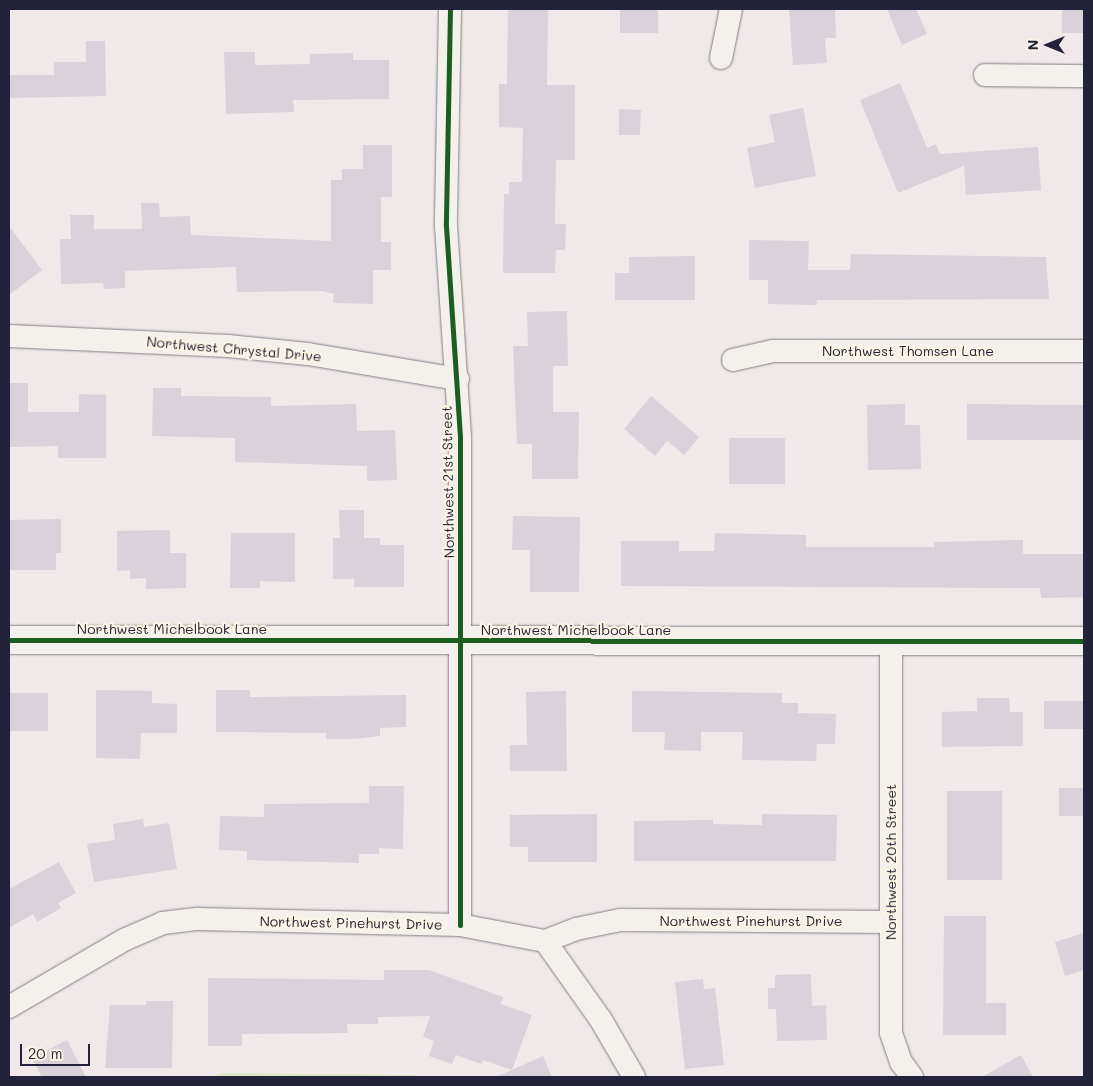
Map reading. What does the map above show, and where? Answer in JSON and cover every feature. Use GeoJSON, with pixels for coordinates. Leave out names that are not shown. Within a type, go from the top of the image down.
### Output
{"type":"FeatureCollection","features":[{"type":"Feature","properties":{"kind":"street","name":"Northwest 21st Street"},"geometry":{"type":"LineString","coordinates":[[450,9],[446,226],[458,380],[461,641],[460,925]]}},
{"type":"Feature","properties":{"kind":"street"},"geometry":{"type":"LineString","coordinates":[[721,58],[731,9]]}},
{"type":"Feature","properties":{"kind":"street"},"geometry":{"type":"LineString","coordinates":[[985,76],[1084,76]]}},
{"type":"Feature","properties":{"kind":"street","name":"Northwest Chrystal Drive"},"geometry":{"type":"LineString","coordinates":[[9,336],[228,346],[308,354],[458,380]]}},
{"type":"Feature","properties":{"kind":"street","name":"Northwest Thomsen Lane"},"geometry":{"type":"LineString","coordinates":[[733,360],[773,351],[1084,351]]}},
{"type":"Feature","properties":{"kind":"street","name":"Northwest Michelbook Lane"},"geometry":{"type":"LineString","coordinates":[[9,640],[1084,641]]}},
{"type":"Feature","properties":{"kind":"street","name":"Northwest 20th Street"},"geometry":{"type":"LineString","coordinates":[[891,641],[891,1033],[901,1062],[912,1077]]}},
{"type":"Feature","properties":{"kind":"street","name":"Northwest Pinehurst Drive"},"geometry":{"type":"LineString","coordinates":[[9,1007],[126,939],[163,923],[198,919],[460,925],[544,941],[576,928],[620,920],[890,922]]}},
{"type":"Feature","properties":{"kind":"street"},"geometry":{"type":"LineString","coordinates":[[544,941],[601,1020],[634,1077]]}},
{"type":"Feature","properties":{"kind":"green space"},"geometry":{"type":"Polygon","coordinates":[[[221,1073],[415,1075],[421,1077],[214,1077],[221,1073]]]}},
{"type":"Feature","properties":{"kind":"building"},"geometry":{"type":"Polygon","coordinates":[[[508,9],[548,9],[547,85],[575,85],[575,160],[556,160],[555,224],[566,224],[565,250],[556,250],[555,273],[503,273],[504,194],[509,194],[509,182],[522,182],[523,128],[499,127],[499,84],[507,84],[508,9]]]}},
{"type":"Feature","properties":{"kind":"building"},"geometry":{"type":"Polygon","coordinates":[[[620,9],[658,9],[658,33],[620,33],[620,9]]]}},
{"type":"Feature","properties":{"kind":"building"},"geometry":{"type":"Polygon","coordinates":[[[789,9],[835,9],[836,38],[825,38],[827,63],[793,65],[789,9]]]}},
{"type":"Feature","properties":{"kind":"building"},"geometry":{"type":"Polygon","coordinates":[[[887,9],[916,9],[927,34],[902,45],[887,9]]]}},
{"type":"Feature","properties":{"kind":"building"},"geometry":{"type":"Polygon","coordinates":[[[1062,9],[1084,9],[1084,33],[1062,33],[1062,9]]]}},
{"type":"Feature","properties":{"kind":"building"},"geometry":{"type":"Polygon","coordinates":[[[86,41],[105,41],[106,96],[9,98],[9,75],[54,75],[54,62],[86,62],[86,41]]]}},
{"type":"Feature","properties":{"kind":"building"},"geometry":{"type":"Polygon","coordinates":[[[224,52],[255,52],[255,65],[310,64],[310,54],[353,53],[353,60],[389,60],[389,99],[293,100],[294,112],[226,114],[224,52]]]}},
{"type":"Feature","properties":{"kind":"building"},"geometry":{"type":"Polygon","coordinates":[[[900,83],[927,148],[936,144],[940,154],[1038,147],[1041,190],[966,195],[964,166],[898,193],[860,100],[900,83]]]}},
{"type":"Feature","properties":{"kind":"building"},"geometry":{"type":"Polygon","coordinates":[[[803,108],[816,176],[755,188],[747,148],[775,142],[769,115],[803,108]]]}},
{"type":"Feature","properties":{"kind":"building"},"geometry":{"type":"Polygon","coordinates":[[[619,109],[641,110],[640,135],[619,135],[619,109]]]}},
{"type":"Feature","properties":{"kind":"building"},"geometry":{"type":"Polygon","coordinates":[[[363,145],[392,145],[392,197],[381,197],[381,242],[391,242],[391,270],[373,270],[373,304],[333,303],[334,294],[322,291],[237,292],[236,267],[125,271],[125,288],[104,289],[103,283],[61,284],[60,239],[71,239],[70,215],[94,215],[94,229],[142,229],[141,203],[159,203],[160,217],[190,216],[191,235],[331,241],[331,180],[342,180],[342,169],[363,169],[363,145]]]}},
{"type":"Feature","properties":{"kind":"building"},"geometry":{"type":"Polygon","coordinates":[[[9,226],[42,270],[9,295],[9,226]]]}},
{"type":"Feature","properties":{"kind":"building"},"geometry":{"type":"Polygon","coordinates":[[[749,240],[809,241],[808,270],[850,270],[851,254],[1046,257],[1049,299],[817,300],[816,305],[768,304],[768,280],[749,280],[749,240]]]}},
{"type":"Feature","properties":{"kind":"building"},"geometry":{"type":"Polygon","coordinates":[[[695,256],[695,300],[615,300],[615,273],[629,273],[629,257],[695,256]]]}},
{"type":"Feature","properties":{"kind":"building"},"geometry":{"type":"Polygon","coordinates":[[[567,311],[568,366],[553,366],[553,412],[579,412],[578,479],[532,479],[532,444],[517,444],[513,346],[528,346],[527,312],[567,311]]]}},
{"type":"Feature","properties":{"kind":"building"},"geometry":{"type":"Polygon","coordinates":[[[9,383],[28,383],[28,412],[79,412],[79,394],[106,395],[106,458],[58,458],[58,446],[9,447],[9,383]]]}},
{"type":"Feature","properties":{"kind":"building"},"geometry":{"type":"Polygon","coordinates":[[[153,388],[181,388],[181,396],[271,397],[271,406],[356,404],[357,431],[395,430],[397,480],[367,481],[367,466],[235,462],[235,438],[152,436],[153,388]]]}},
{"type":"Feature","properties":{"kind":"building"},"geometry":{"type":"Polygon","coordinates":[[[651,396],[699,437],[684,455],[667,441],[655,456],[624,429],[651,396]]]}},
{"type":"Feature","properties":{"kind":"building"},"geometry":{"type":"Polygon","coordinates":[[[905,404],[905,425],[920,425],[921,469],[868,470],[867,405],[905,404]]]}},
{"type":"Feature","properties":{"kind":"building"},"geometry":{"type":"Polygon","coordinates":[[[967,404],[1084,405],[1084,440],[967,440],[967,404]]]}},
{"type":"Feature","properties":{"kind":"building"},"geometry":{"type":"Polygon","coordinates":[[[729,438],[785,438],[785,484],[729,484],[729,438]]]}},
{"type":"Feature","properties":{"kind":"building"},"geometry":{"type":"Polygon","coordinates":[[[339,510],[364,510],[364,538],[380,538],[380,545],[404,545],[404,587],[354,587],[354,579],[333,579],[333,538],[340,538],[339,510]]]}},
{"type":"Feature","properties":{"kind":"building"},"geometry":{"type":"Polygon","coordinates":[[[513,516],[580,517],[579,592],[530,592],[530,550],[512,550],[513,516]]]}},
{"type":"Feature","properties":{"kind":"building"},"geometry":{"type":"Polygon","coordinates":[[[61,519],[61,553],[56,553],[56,570],[9,570],[9,520],[61,519]]]}},
{"type":"Feature","properties":{"kind":"building"},"geometry":{"type":"Polygon","coordinates":[[[170,530],[170,553],[186,553],[186,588],[146,589],[146,578],[130,579],[130,570],[117,571],[117,531],[170,530]]]}},
{"type":"Feature","properties":{"kind":"building"},"geometry":{"type":"Polygon","coordinates":[[[231,533],[295,533],[295,582],[260,581],[260,588],[230,588],[231,533]]]}},
{"type":"Feature","properties":{"kind":"building"},"geometry":{"type":"Polygon","coordinates":[[[715,533],[806,535],[806,547],[934,547],[934,542],[1023,540],[1023,554],[1084,554],[1084,597],[1041,598],[1040,588],[621,586],[621,541],[679,541],[679,551],[714,551],[715,533]]]}},
{"type":"Feature","properties":{"kind":"building"},"geometry":{"type":"Polygon","coordinates":[[[96,690],[152,691],[152,703],[177,704],[177,733],[141,733],[140,759],[96,758],[96,690]]]}},
{"type":"Feature","properties":{"kind":"building"},"geometry":{"type":"Polygon","coordinates":[[[216,690],[250,690],[250,697],[406,695],[406,727],[380,728],[380,736],[354,739],[326,739],[326,733],[216,732],[216,690]]]}},
{"type":"Feature","properties":{"kind":"building"},"geometry":{"type":"Polygon","coordinates":[[[566,691],[567,771],[510,771],[510,745],[527,745],[526,692],[566,691]]]}},
{"type":"Feature","properties":{"kind":"building"},"geometry":{"type":"Polygon","coordinates":[[[632,691],[782,693],[782,703],[798,703],[798,713],[836,714],[835,744],[817,744],[816,761],[742,760],[743,732],[701,732],[701,751],[664,750],[665,732],[632,732],[632,691]]]}},
{"type":"Feature","properties":{"kind":"building"},"geometry":{"type":"Polygon","coordinates":[[[9,693],[48,693],[48,731],[9,731],[9,693]]]}},
{"type":"Feature","properties":{"kind":"building"},"geometry":{"type":"Polygon","coordinates":[[[977,698],[1009,698],[1010,712],[1023,712],[1023,746],[942,747],[942,712],[977,711],[977,698]]]}},
{"type":"Feature","properties":{"kind":"building"},"geometry":{"type":"Polygon","coordinates":[[[1044,701],[1084,701],[1084,729],[1044,729],[1044,701]]]}},
{"type":"Feature","properties":{"kind":"building"},"geometry":{"type":"Polygon","coordinates":[[[369,786],[404,786],[403,849],[379,848],[379,854],[359,854],[359,863],[247,860],[247,851],[219,850],[220,816],[264,817],[264,804],[369,803],[369,786]]]}},
{"type":"Feature","properties":{"kind":"building"},"geometry":{"type":"Polygon","coordinates":[[[1059,788],[1084,788],[1084,816],[1059,816],[1059,788]]]}},
{"type":"Feature","properties":{"kind":"building"},"geometry":{"type":"Polygon","coordinates":[[[947,791],[1002,791],[1002,880],[947,880],[947,791]]]}},
{"type":"Feature","properties":{"kind":"building"},"geometry":{"type":"Polygon","coordinates":[[[597,814],[597,862],[528,862],[528,847],[510,847],[510,815],[597,814]]]}},
{"type":"Feature","properties":{"kind":"building"},"geometry":{"type":"Polygon","coordinates":[[[762,814],[837,815],[836,861],[634,861],[634,821],[713,820],[713,824],[762,825],[762,814]]]}},
{"type":"Feature","properties":{"kind":"building"},"geometry":{"type":"Polygon","coordinates":[[[143,819],[144,827],[169,823],[177,869],[94,882],[87,844],[115,840],[113,824],[143,819]]]}},
{"type":"Feature","properties":{"kind":"building"},"geometry":{"type":"Polygon","coordinates":[[[59,862],[76,893],[58,903],[61,908],[37,922],[33,914],[9,928],[9,889],[59,862]]]}},
{"type":"Feature","properties":{"kind":"building"},"geometry":{"type":"Polygon","coordinates":[[[944,916],[986,916],[986,1003],[1006,1003],[1006,1035],[943,1035],[944,916]]]}},
{"type":"Feature","properties":{"kind":"building"},"geometry":{"type":"Polygon","coordinates":[[[1084,933],[1084,970],[1065,976],[1055,942],[1084,933]]]}},
{"type":"Feature","properties":{"kind":"building"},"geometry":{"type":"Polygon","coordinates":[[[384,970],[429,970],[503,997],[501,1004],[532,1015],[512,1070],[483,1060],[481,1064],[456,1055],[452,1064],[429,1056],[434,1041],[423,1037],[430,1016],[378,1017],[378,1024],[347,1024],[348,1033],[242,1034],[242,1046],[208,1046],[208,978],[384,980],[384,970]]]}},
{"type":"Feature","properties":{"kind":"building"},"geometry":{"type":"Polygon","coordinates":[[[811,974],[812,1006],[826,1005],[827,1040],[777,1041],[776,1009],[768,1009],[768,988],[775,988],[775,975],[811,974]]]}},
{"type":"Feature","properties":{"kind":"building"},"geometry":{"type":"Polygon","coordinates":[[[703,979],[704,989],[715,988],[724,1065],[685,1069],[675,982],[703,979]]]}},
{"type":"Feature","properties":{"kind":"building"},"geometry":{"type":"Polygon","coordinates":[[[146,1001],[173,1001],[172,1068],[105,1068],[110,1005],[146,1005],[146,1001]]]}},
{"type":"Feature","properties":{"kind":"building"},"geometry":{"type":"Polygon","coordinates":[[[67,1040],[86,1077],[42,1077],[32,1058],[67,1040]]]}},
{"type":"Feature","properties":{"kind":"building"},"geometry":{"type":"Polygon","coordinates":[[[1021,1055],[1033,1077],[982,1077],[1021,1055]]]}},
{"type":"Feature","properties":{"kind":"building"},"geometry":{"type":"Polygon","coordinates":[[[543,1056],[552,1077],[496,1077],[543,1056]]]}},
{"type":"Feature","properties":{"kind":"cycle path"},"geometry":{"type":"LineString","coordinates":[[450,9],[446,226],[460,438],[460,925]]}},
{"type":"Feature","properties":{"kind":"cycle path"},"geometry":{"type":"LineString","coordinates":[[9,640],[1084,641]]}}]}
